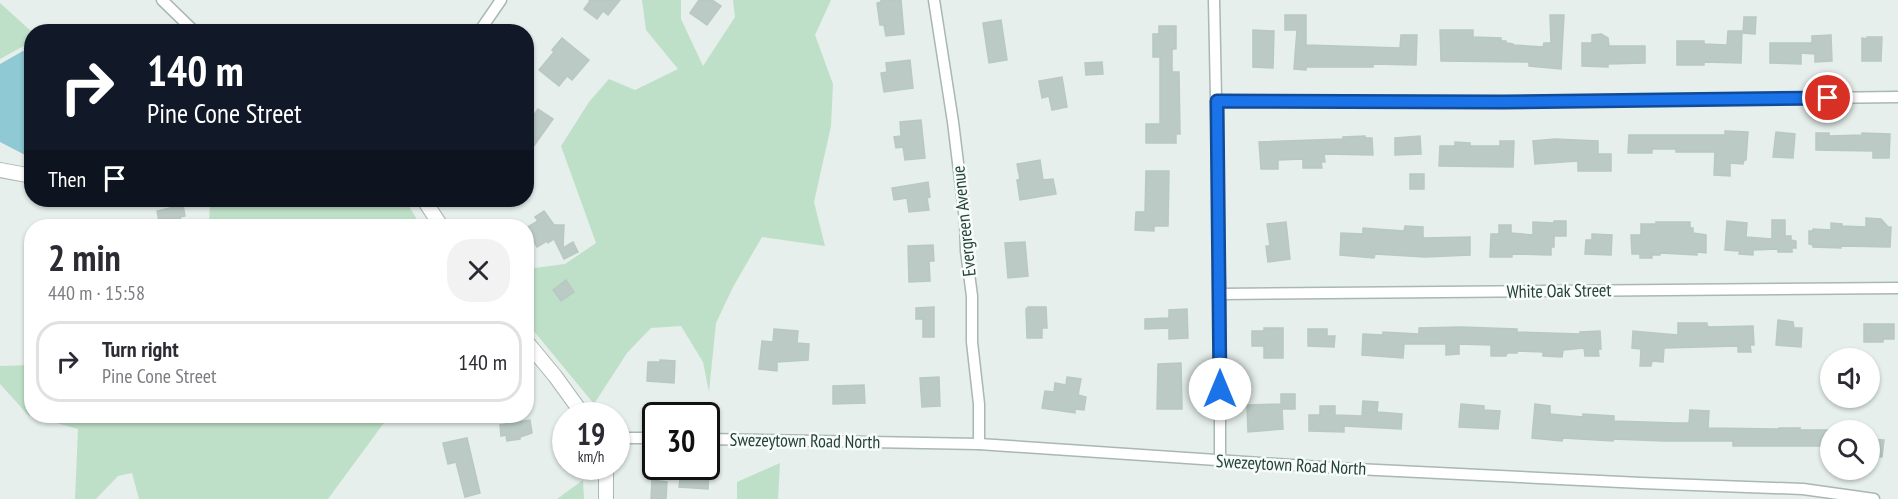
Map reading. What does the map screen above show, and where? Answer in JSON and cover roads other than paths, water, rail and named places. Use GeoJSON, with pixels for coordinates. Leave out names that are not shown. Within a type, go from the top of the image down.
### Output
{"type":"FeatureCollection","features":[{"type":"Feature","properties":{"kind":"street"},"geometry":{"type":"LineString","coordinates":[[162,0],[187,24]]}},
{"type":"Feature","properties":{"kind":"street"},"geometry":{"type":"LineString","coordinates":[[484,24],[501,0]]}},
{"type":"Feature","properties":{"kind":"street","name":"Evergreen Avenue"},"geometry":{"type":"LineString","coordinates":[[934,0],[965,220],[966,251],[972,296],[972,342],[979,404],[979,444]]}},
{"type":"Feature","properties":{"kind":"street"},"geometry":{"type":"LineString","coordinates":[[1214,0],[1221,294],[1220,461]]}},
{"type":"Feature","properties":{"kind":"street"},"geometry":{"type":"LineString","coordinates":[[1217,101],[1503,102],[1898,97]]}},
{"type":"Feature","properties":{"kind":"street"},"geometry":{"type":"LineString","coordinates":[[0,170],[24,174]]}},
{"type":"Feature","properties":{"kind":"street","name":"White Oak Street"},"geometry":{"type":"LineString","coordinates":[[1221,294],[1898,288]]}},
{"type":"Feature","properties":{"kind":"street"},"geometry":{"type":"LineString","coordinates":[[534,351],[574,402]]}},
{"type":"Feature","properties":{"kind":"street","name":"Swezeytown Road North"},"geometry":{"type":"LineString","coordinates":[[720,439],[979,444],[1336,468],[1803,489],[1874,499]]}},
{"type":"Feature","properties":{"kind":"street"},"geometry":{"type":"LineString","coordinates":[[606,480],[606,499]]}},
{"type":"Feature","properties":{"kind":"water"},"geometry":{"type":"Polygon","coordinates":[[[23,51],[24,154],[0,142],[0,64],[23,51]]]}}]}
